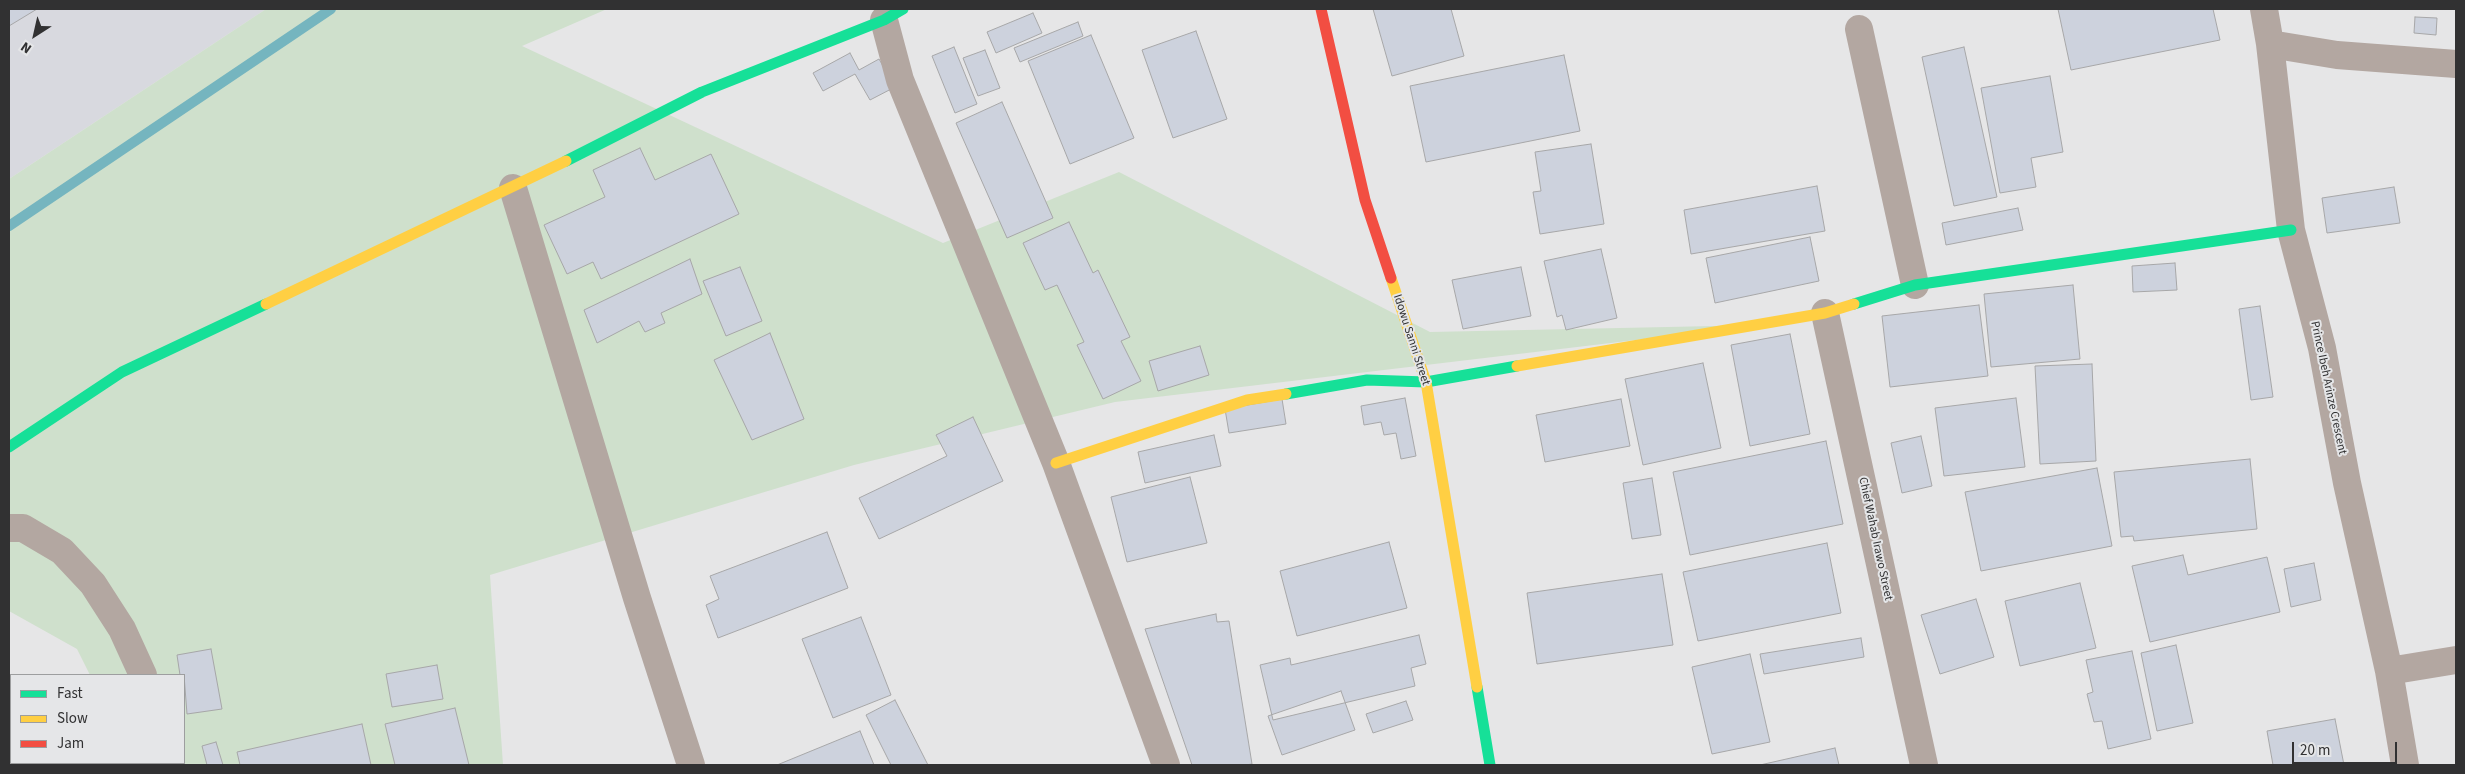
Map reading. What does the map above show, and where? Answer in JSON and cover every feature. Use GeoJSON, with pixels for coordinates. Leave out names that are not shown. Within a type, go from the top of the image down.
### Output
{"type":"FeatureCollection","features":[{"type":"Feature","properties":{"kind":"street","name":"Idowu Sanni Street"},"geometry":{"type":"LineString","coordinates":[[1321,9],[1365,200],[1426,382],[1490,765]]}},
{"type":"Feature","properties":{"kind":"street","name":"Prince Ibeh Arinze Crescent"},"geometry":{"type":"LineString","coordinates":[[2264,9],[2270,44],[2291,230],[2322,348],[2347,483],[2389,671],[2405,765]]}},
{"type":"Feature","properties":{"kind":"street"},"geometry":{"type":"LineString","coordinates":[[9,447],[122,372],[513,188],[702,92],[893,15],[900,80],[1056,462],[1166,765]]}},
{"type":"Feature","properties":{"kind":"street"},"geometry":{"type":"LineString","coordinates":[[1858,29],[1915,285]]}},
{"type":"Feature","properties":{"kind":"street"},"geometry":{"type":"LineString","coordinates":[[2270,44],[2337,55],[2456,64]]}},
{"type":"Feature","properties":{"kind":"street"},"geometry":{"type":"LineString","coordinates":[[513,188],[636,598],[691,765]]}},
{"type":"Feature","properties":{"kind":"street"},"geometry":{"type":"LineString","coordinates":[[1056,462],[1247,400],[1367,380],[1426,382],[1825,313],[1915,285],[2291,230]]}},
{"type":"Feature","properties":{"kind":"street","name":"Chief Wahab Irawo Street"},"geometry":{"type":"LineString","coordinates":[[1825,313],[1924,765]]}},
{"type":"Feature","properties":{"kind":"street"},"geometry":{"type":"LineString","coordinates":[[9,528],[24,528],[62,551],[93,584],[122,629],[143,674]]}},
{"type":"Feature","properties":{"kind":"street"},"geometry":{"type":"LineString","coordinates":[[2389,671],[2456,660]]}},
{"type":"Feature","properties":{"kind":"shaded area"},"geometry":{"type":"Polygon","coordinates":[[[9,9],[266,9],[9,179],[9,9]]]}},
{"type":"Feature","properties":{"kind":"green space"},"geometry":{"type":"Polygon","coordinates":[[[266,9],[607,9],[522,46],[943,243],[1119,172],[1430,332],[1762,325],[1115,402],[854,465],[490,575],[503,765],[135,765],[185,764],[185,674],[90,674],[77,649],[9,611],[9,179],[266,9]]]}},
{"type":"Feature","properties":{"kind":"building"},"geometry":{"type":"Polygon","coordinates":[[[9,9],[37,9],[9,26],[9,9]]]}},
{"type":"Feature","properties":{"kind":"building"},"geometry":{"type":"Polygon","coordinates":[[[1373,9],[1451,9],[1464,56],[1392,76],[1373,9]]]}},
{"type":"Feature","properties":{"kind":"building"},"geometry":{"type":"Polygon","coordinates":[[[2058,9],[2213,9],[2220,40],[2071,70],[2058,9]]]}},
{"type":"Feature","properties":{"kind":"building"},"geometry":{"type":"Polygon","coordinates":[[[1033,13],[1042,33],[996,53],[987,32],[1033,13]]]}},
{"type":"Feature","properties":{"kind":"building"},"geometry":{"type":"Polygon","coordinates":[[[2415,17],[2437,18],[2436,35],[2414,33],[2415,17]]]}},
{"type":"Feature","properties":{"kind":"building"},"geometry":{"type":"Polygon","coordinates":[[[1078,22],[1083,36],[1020,62],[1014,48],[1078,22]]]}},
{"type":"Feature","properties":{"kind":"building"},"geometry":{"type":"Polygon","coordinates":[[[1196,31],[1227,119],[1173,138],[1142,50],[1196,31]]]}},
{"type":"Feature","properties":{"kind":"building"},"geometry":{"type":"Polygon","coordinates":[[[1091,35],[1134,138],[1070,164],[1028,61],[1091,35]]]}},
{"type":"Feature","properties":{"kind":"building"},"geometry":{"type":"Polygon","coordinates":[[[954,47],[977,104],[955,113],[932,56],[954,47]]]}},
{"type":"Feature","properties":{"kind":"building"},"geometry":{"type":"Polygon","coordinates":[[[1964,47],[1997,197],[1954,206],[1922,57],[1964,47]]]}},
{"type":"Feature","properties":{"kind":"building"},"geometry":{"type":"Polygon","coordinates":[[[985,50],[1000,88],[978,96],[963,58],[985,50]]]}},
{"type":"Feature","properties":{"kind":"building"},"geometry":{"type":"Polygon","coordinates":[[[850,53],[859,70],[879,59],[895,87],[870,100],[855,74],[823,91],[813,73],[850,53]]]}},
{"type":"Feature","properties":{"kind":"building"},"geometry":{"type":"Polygon","coordinates":[[[1564,55],[1580,131],[1426,162],[1410,86],[1564,55]]]}},
{"type":"Feature","properties":{"kind":"building"},"geometry":{"type":"Polygon","coordinates":[[[2050,76],[2063,152],[2031,158],[2036,187],[2000,193],[1981,88],[2050,76]]]}},
{"type":"Feature","properties":{"kind":"building"},"geometry":{"type":"Polygon","coordinates":[[[1002,102],[1053,218],[1007,238],[956,123],[1002,102]]]}},
{"type":"Feature","properties":{"kind":"building"},"geometry":{"type":"Polygon","coordinates":[[[1591,144],[1604,224],[1540,234],[1533,192],[1541,191],[1535,152],[1591,144]]]}},
{"type":"Feature","properties":{"kind":"building"},"geometry":{"type":"Polygon","coordinates":[[[640,148],[655,180],[711,154],[739,214],[601,279],[593,262],[567,274],[544,225],[605,197],[593,170],[640,148]]]}},
{"type":"Feature","properties":{"kind":"building"},"geometry":{"type":"Polygon","coordinates":[[[1817,186],[1825,231],[1691,254],[1684,210],[1817,186]]]}},
{"type":"Feature","properties":{"kind":"building"},"geometry":{"type":"Polygon","coordinates":[[[2394,187],[2400,223],[2327,233],[2322,198],[2394,187]]]}},
{"type":"Feature","properties":{"kind":"building"},"geometry":{"type":"Polygon","coordinates":[[[2018,208],[2023,230],[1946,245],[1942,223],[2018,208]]]}},
{"type":"Feature","properties":{"kind":"building"},"geometry":{"type":"Polygon","coordinates":[[[1069,222],[1093,273],[1098,270],[1130,337],[1121,341],[1141,381],[1103,399],[1077,345],[1084,342],[1057,285],[1045,290],[1023,243],[1069,222]]]}},
{"type":"Feature","properties":{"kind":"building"},"geometry":{"type":"Polygon","coordinates":[[[1810,237],[1819,281],[1715,303],[1706,258],[1810,237]]]}},
{"type":"Feature","properties":{"kind":"building"},"geometry":{"type":"Polygon","coordinates":[[[1601,249],[1617,318],[1566,330],[1562,315],[1557,317],[1544,261],[1601,249]]]}},
{"type":"Feature","properties":{"kind":"building"},"geometry":{"type":"Polygon","coordinates":[[[690,259],[702,294],[661,313],[665,323],[645,332],[639,321],[597,343],[584,310],[690,259]]]}},
{"type":"Feature","properties":{"kind":"building"},"geometry":{"type":"Polygon","coordinates":[[[2175,263],[2177,290],[2133,292],[2132,266],[2175,263]]]}},
{"type":"Feature","properties":{"kind":"building"},"geometry":{"type":"Polygon","coordinates":[[[740,267],[762,321],[726,336],[703,281],[740,267]]]}},
{"type":"Feature","properties":{"kind":"building"},"geometry":{"type":"Polygon","coordinates":[[[1521,267],[1531,316],[1463,329],[1452,280],[1521,267]]]}},
{"type":"Feature","properties":{"kind":"building"},"geometry":{"type":"Polygon","coordinates":[[[2073,285],[2080,359],[1991,367],[1984,294],[2073,285]]]}},
{"type":"Feature","properties":{"kind":"building"},"geometry":{"type":"Polygon","coordinates":[[[1979,305],[1988,376],[1890,387],[1882,316],[1979,305]]]}},
{"type":"Feature","properties":{"kind":"building"},"geometry":{"type":"Polygon","coordinates":[[[2260,306],[2273,397],[2251,400],[2239,309],[2260,306]]]}},
{"type":"Feature","properties":{"kind":"building"},"geometry":{"type":"Polygon","coordinates":[[[770,333],[804,419],[752,440],[714,360],[770,333]]]}},
{"type":"Feature","properties":{"kind":"building"},"geometry":{"type":"Polygon","coordinates":[[[1790,334],[1810,434],[1750,446],[1731,345],[1790,334]]]}},
{"type":"Feature","properties":{"kind":"building"},"geometry":{"type":"Polygon","coordinates":[[[1200,346],[1209,375],[1158,391],[1149,361],[1200,346]]]}},
{"type":"Feature","properties":{"kind":"building"},"geometry":{"type":"Polygon","coordinates":[[[1703,363],[1721,448],[1643,465],[1625,379],[1703,363]]]}},
{"type":"Feature","properties":{"kind":"building"},"geometry":{"type":"Polygon","coordinates":[[[2092,364],[2096,461],[2040,464],[2035,366],[2092,364]]]}},
{"type":"Feature","properties":{"kind":"building"},"geometry":{"type":"Polygon","coordinates":[[[1405,398],[1416,456],[1401,459],[1396,433],[1384,435],[1381,422],[1364,425],[1361,406],[1405,398]]]}},
{"type":"Feature","properties":{"kind":"building"},"geometry":{"type":"Polygon","coordinates":[[[2016,398],[2025,467],[1944,476],[1935,408],[2016,398]]]}},
{"type":"Feature","properties":{"kind":"building"},"geometry":{"type":"Polygon","coordinates":[[[1282,399],[1286,424],[1229,433],[1225,409],[1282,399]]]}},
{"type":"Feature","properties":{"kind":"building"},"geometry":{"type":"Polygon","coordinates":[[[1621,399],[1630,446],[1545,462],[1536,415],[1621,399]]]}},
{"type":"Feature","properties":{"kind":"building"},"geometry":{"type":"Polygon","coordinates":[[[973,417],[1003,481],[879,539],[859,498],[947,456],[936,435],[973,417]]]}},
{"type":"Feature","properties":{"kind":"building"},"geometry":{"type":"Polygon","coordinates":[[[1214,435],[1221,466],[1145,483],[1138,452],[1214,435]]]}},
{"type":"Feature","properties":{"kind":"building"},"geometry":{"type":"Polygon","coordinates":[[[1921,436],[1932,486],[1902,493],[1891,443],[1921,436]]]}},
{"type":"Feature","properties":{"kind":"building"},"geometry":{"type":"Polygon","coordinates":[[[1826,441],[1843,524],[1690,555],[1673,472],[1826,441]]]}},
{"type":"Feature","properties":{"kind":"building"},"geometry":{"type":"Polygon","coordinates":[[[2250,459],[2257,529],[2134,541],[2133,536],[2121,537],[2114,472],[2250,459]]]}},
{"type":"Feature","properties":{"kind":"building"},"geometry":{"type":"Polygon","coordinates":[[[2097,468],[2112,546],[1981,571],[1965,492],[2097,468]]]}},
{"type":"Feature","properties":{"kind":"building"},"geometry":{"type":"Polygon","coordinates":[[[1190,477],[1207,543],[1127,562],[1111,497],[1190,477]]]}},
{"type":"Feature","properties":{"kind":"building"},"geometry":{"type":"Polygon","coordinates":[[[1652,478],[1661,535],[1632,539],[1623,483],[1652,478]]]}},
{"type":"Feature","properties":{"kind":"building"},"geometry":{"type":"Polygon","coordinates":[[[827,532],[848,588],[718,638],[706,605],[719,599],[710,576],[827,532]]]}},
{"type":"Feature","properties":{"kind":"building"},"geometry":{"type":"Polygon","coordinates":[[[1389,542],[1407,608],[1297,636],[1280,571],[1389,542]]]}},
{"type":"Feature","properties":{"kind":"building"},"geometry":{"type":"Polygon","coordinates":[[[1827,543],[1841,613],[1698,641],[1683,572],[1827,543]]]}},
{"type":"Feature","properties":{"kind":"building"},"geometry":{"type":"Polygon","coordinates":[[[2183,555],[2188,575],[2267,557],[2280,612],[2150,642],[2132,566],[2183,555]]]}},
{"type":"Feature","properties":{"kind":"building"},"geometry":{"type":"Polygon","coordinates":[[[2314,563],[2321,600],[2291,607],[2284,569],[2314,563]]]}},
{"type":"Feature","properties":{"kind":"building"},"geometry":{"type":"Polygon","coordinates":[[[1662,574],[1673,645],[1537,664],[1527,593],[1662,574]]]}},
{"type":"Feature","properties":{"kind":"building"},"geometry":{"type":"Polygon","coordinates":[[[2080,583],[2096,648],[2020,666],[2005,601],[2080,583]]]}},
{"type":"Feature","properties":{"kind":"building"},"geometry":{"type":"Polygon","coordinates":[[[1976,599],[1994,657],[1940,674],[1921,615],[1976,599]]]}},
{"type":"Feature","properties":{"kind":"building"},"geometry":{"type":"Polygon","coordinates":[[[1216,614],[1217,622],[1229,621],[1252,764],[1192,765],[1145,629],[1216,614]]]}},
{"type":"Feature","properties":{"kind":"building"},"geometry":{"type":"Polygon","coordinates":[[[861,617],[891,695],[833,718],[802,639],[861,617]]]}},
{"type":"Feature","properties":{"kind":"building"},"geometry":{"type":"Polygon","coordinates":[[[1419,635],[1426,664],[1411,668],[1415,686],[1273,720],[1260,665],[1290,658],[1291,665],[1419,635]]]}},
{"type":"Feature","properties":{"kind":"building"},"geometry":{"type":"Polygon","coordinates":[[[1861,638],[1864,657],[1764,674],[1760,654],[1861,638]]]}},
{"type":"Feature","properties":{"kind":"building"},"geometry":{"type":"Polygon","coordinates":[[[2176,645],[2193,723],[2157,731],[2141,653],[2176,645]]]}},
{"type":"Feature","properties":{"kind":"building"},"geometry":{"type":"Polygon","coordinates":[[[211,649],[222,709],[187,714],[185,674],[180,674],[177,655],[211,649]]]}},
{"type":"Feature","properties":{"kind":"building"},"geometry":{"type":"Polygon","coordinates":[[[2132,651],[2151,739],[2108,749],[2102,721],[2094,722],[2087,694],[2093,692],[2086,660],[2132,651]]]}},
{"type":"Feature","properties":{"kind":"building"},"geometry":{"type":"Polygon","coordinates":[[[1750,654],[1770,742],[1712,754],[1692,667],[1750,654]]]}},
{"type":"Feature","properties":{"kind":"building"},"geometry":{"type":"Polygon","coordinates":[[[437,665],[443,699],[392,707],[386,674],[437,665]]]}},
{"type":"Feature","properties":{"kind":"building"},"geometry":{"type":"Polygon","coordinates":[[[1341,691],[1355,730],[1282,755],[1268,716],[1341,691]]]}},
{"type":"Feature","properties":{"kind":"building"},"geometry":{"type":"Polygon","coordinates":[[[895,700],[928,765],[891,765],[866,715],[895,700]]]}},
{"type":"Feature","properties":{"kind":"building"},"geometry":{"type":"Polygon","coordinates":[[[1406,701],[1413,720],[1373,733],[1366,714],[1406,701]]]}},
{"type":"Feature","properties":{"kind":"building"},"geometry":{"type":"Polygon","coordinates":[[[455,708],[469,765],[395,765],[385,724],[455,708]]]}},
{"type":"Feature","properties":{"kind":"building"},"geometry":{"type":"Polygon","coordinates":[[[2335,719],[2344,765],[2273,765],[2267,731],[2335,719]]]}},
{"type":"Feature","properties":{"kind":"building"},"geometry":{"type":"Polygon","coordinates":[[[362,724],[371,765],[240,765],[237,752],[362,724]]]}},
{"type":"Feature","properties":{"kind":"building"},"geometry":{"type":"Polygon","coordinates":[[[860,731],[874,765],[777,765],[860,731]]]}},
{"type":"Feature","properties":{"kind":"building"},"geometry":{"type":"Polygon","coordinates":[[[216,742],[223,765],[207,765],[202,746],[216,742]]]}},
{"type":"Feature","properties":{"kind":"building"},"geometry":{"type":"Polygon","coordinates":[[[1835,748],[1839,765],[1760,765],[1835,748]]]}},
{"type":"Feature","properties":{"kind":"waterway"},"geometry":{"type":"LineString","coordinates":[[9,226],[331,9]]}},
{"type":"Feature","properties":{"kind":"traffic: fast"},"geometry":{"type":"LineString","coordinates":[[566,161],[702,92],[884,20],[903,9]]}},
{"type":"Feature","properties":{"kind":"traffic: fast"},"geometry":{"type":"LineString","coordinates":[[1854,304],[1915,285],[2291,230]]}},
{"type":"Feature","properties":{"kind":"traffic: fast"},"geometry":{"type":"LineString","coordinates":[[9,447],[122,372],[266,304]]}},
{"type":"Feature","properties":{"kind":"traffic: fast"},"geometry":{"type":"LineString","coordinates":[[1286,394],[1367,380],[1426,382],[1517,366]]}},
{"type":"Feature","properties":{"kind":"traffic: fast"},"geometry":{"type":"LineString","coordinates":[[1477,687],[1490,765]]}},
{"type":"Feature","properties":{"kind":"traffic: slow"},"geometry":{"type":"LineString","coordinates":[[266,304],[566,161]]}},
{"type":"Feature","properties":{"kind":"traffic: slow"},"geometry":{"type":"LineString","coordinates":[[1391,278],[1426,382],[1477,687]]}},
{"type":"Feature","properties":{"kind":"traffic: slow"},"geometry":{"type":"LineString","coordinates":[[1517,366],[1825,313],[1854,304]]}},
{"type":"Feature","properties":{"kind":"traffic: slow"},"geometry":{"type":"LineString","coordinates":[[1056,463],[1247,400],[1286,394]]}},
{"type":"Feature","properties":{"kind":"traffic: jam"},"geometry":{"type":"LineString","coordinates":[[1321,9],[1365,200],[1391,278]]}}]}
